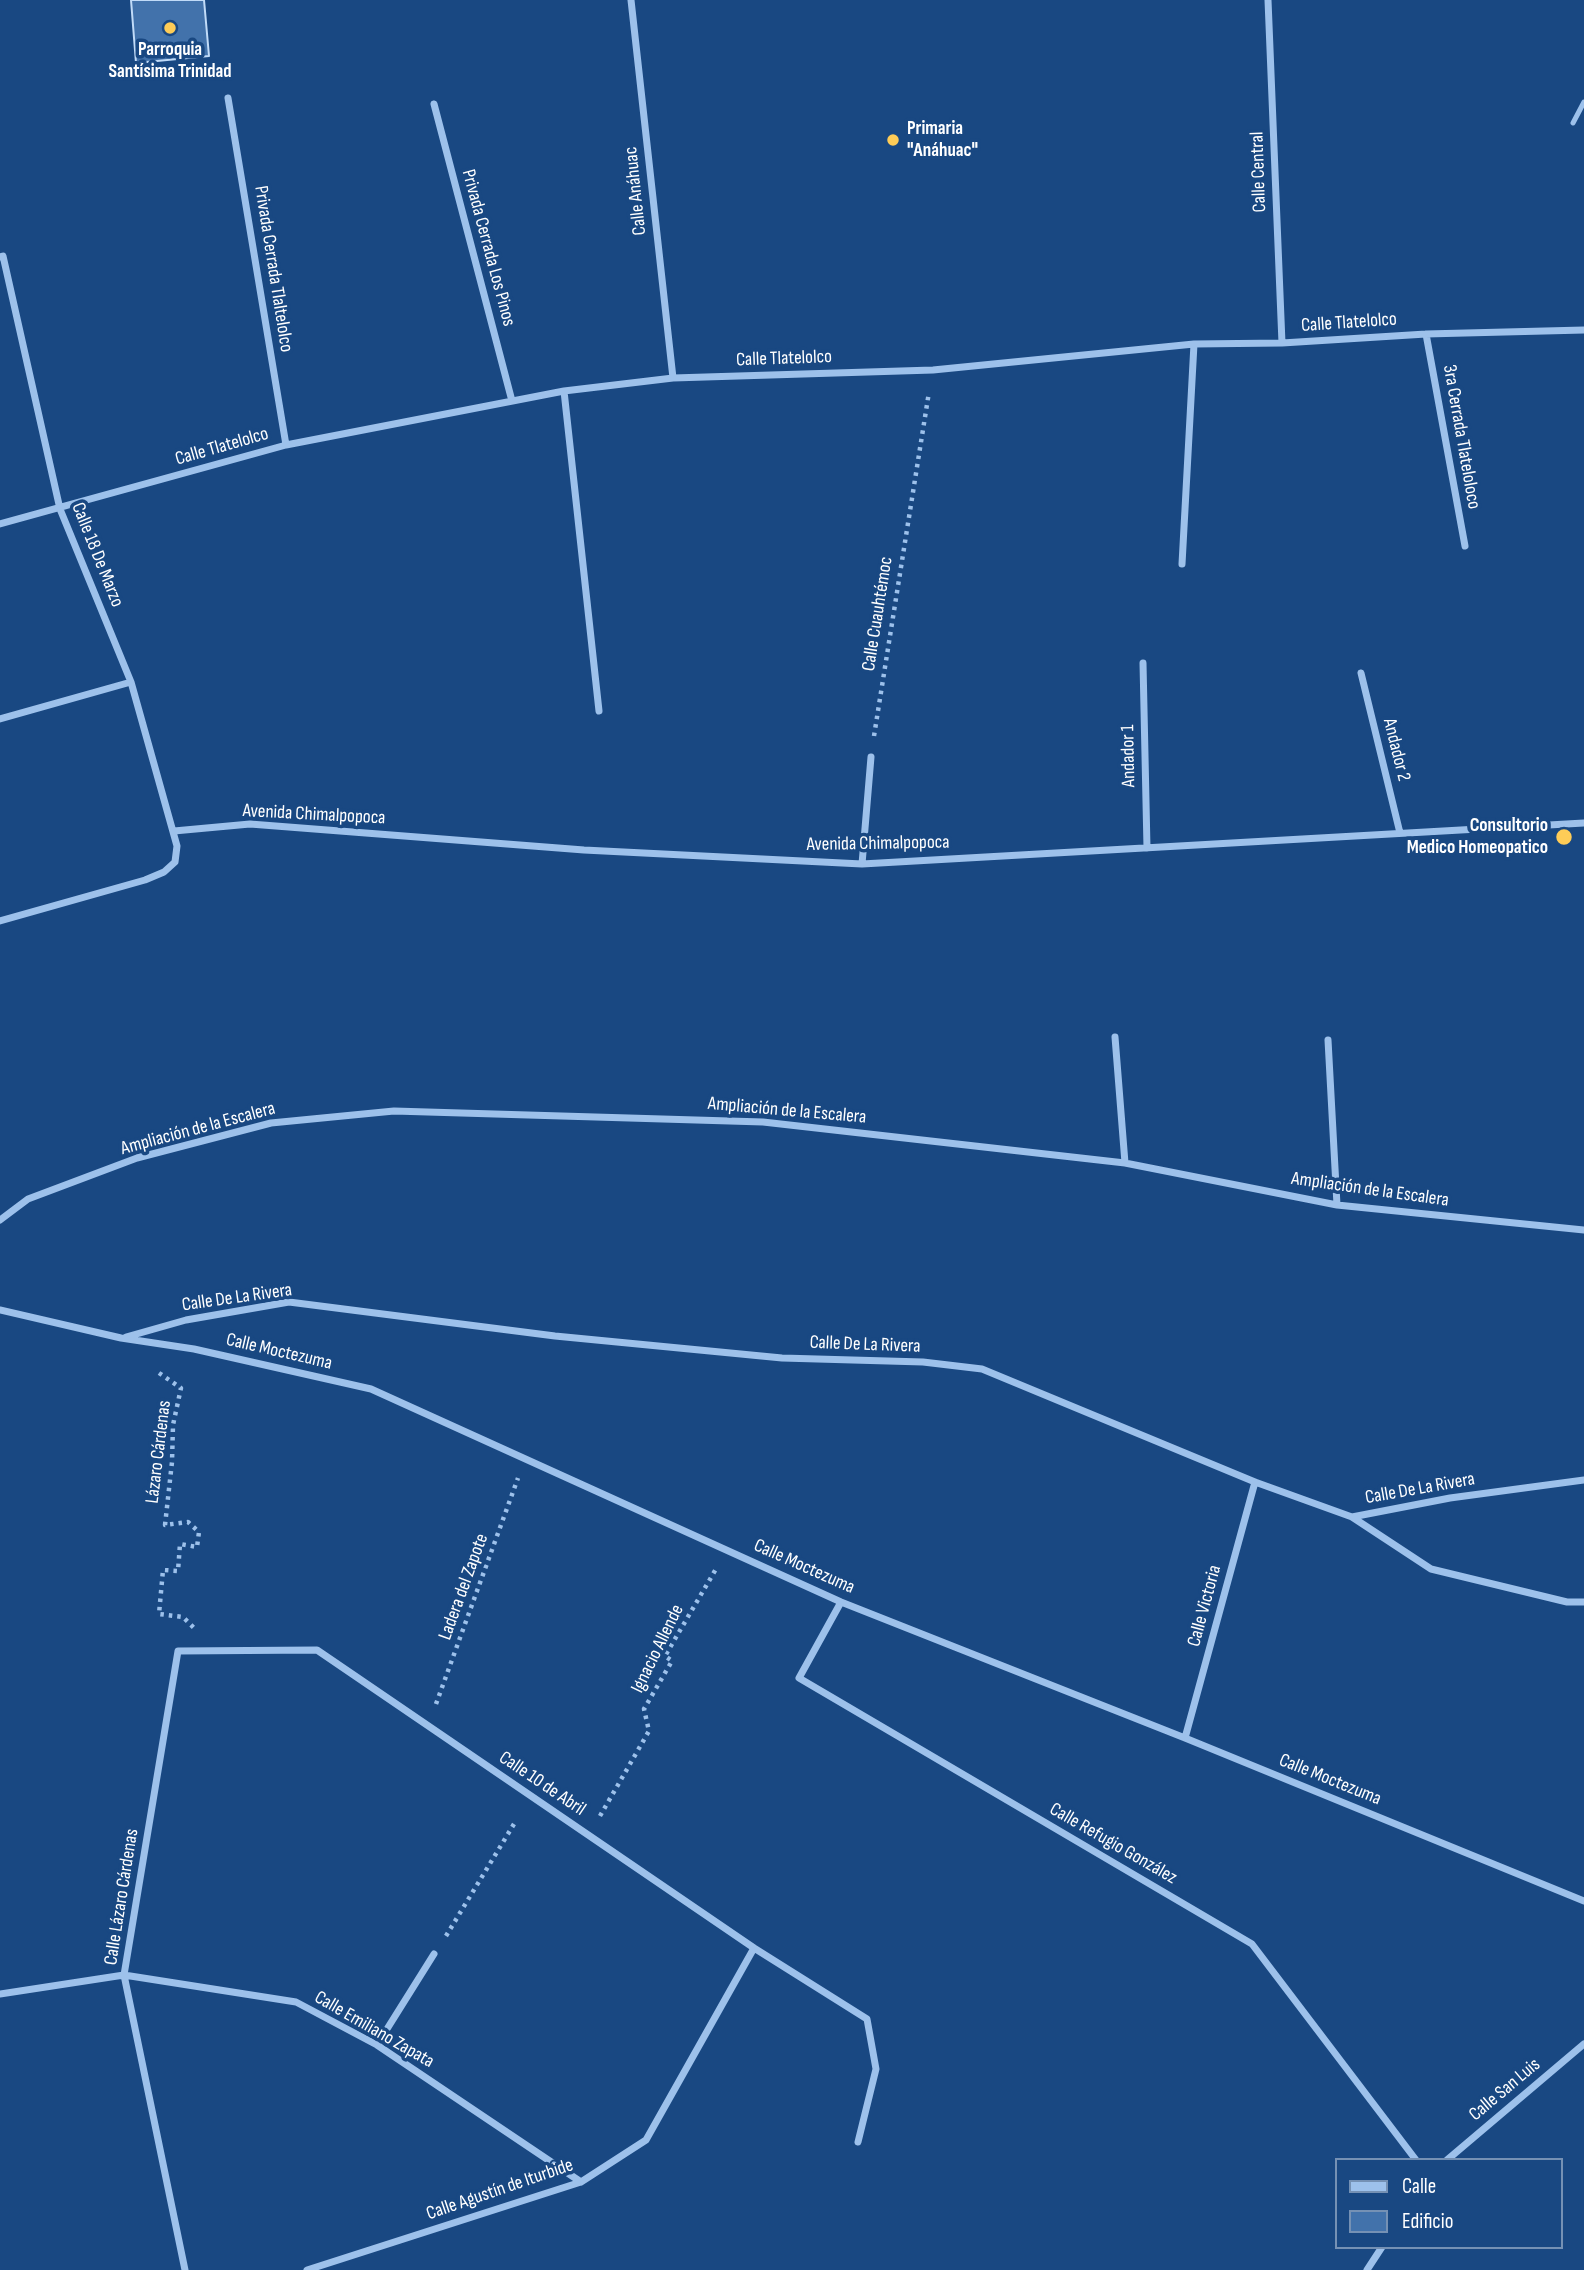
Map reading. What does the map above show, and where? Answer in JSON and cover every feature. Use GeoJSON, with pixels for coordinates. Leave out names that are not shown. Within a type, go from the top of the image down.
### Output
{"type":"FeatureCollection","features":[{"type":"Feature","properties":{"kind":"street","name":"Calle Anáhuac"},"geometry":{"type":"LineString","coordinates":[[631,0],[673,378]]}},
{"type":"Feature","properties":{"kind":"street","name":"Calle Central"},"geometry":{"type":"LineString","coordinates":[[1268,0],[1282,343]]}},
{"type":"Feature","properties":{"kind":"street","name":"Privada Cerrada Tlaltelolco"},"geometry":{"type":"LineString","coordinates":[[228,98],[286,445]]}},
{"type":"Feature","properties":{"kind":"street","name":"Privada Cerrada Los Pinos"},"geometry":{"type":"LineString","coordinates":[[433,104],[512,401]]}},
{"type":"Feature","properties":{"kind":"street","name":"Calle 18 De Marzo"},"geometry":{"type":"LineString","coordinates":[[0,922],[145,880],[164,872],[175,862],[177,846],[131,682],[60,509],[1,256]]}},
{"type":"Feature","properties":{"kind":"street","name":"Calle Tlatelolco"},"geometry":{"type":"LineString","coordinates":[[0,524],[286,445],[564,390],[673,378],[933,370],[1194,344],[1282,343],[1426,334],[1584,330]]}},
{"type":"Feature","properties":{"kind":"street","name":"3ra Cerrada Tlateloloco"},"geometry":{"type":"LineString","coordinates":[[1426,334],[1465,547]]}},
{"type":"Feature","properties":{"kind":"street"},"geometry":{"type":"LineString","coordinates":[[1182,564],[1194,344]]}},
{"type":"Feature","properties":{"kind":"street"},"geometry":{"type":"LineString","coordinates":[[564,390],[599,711]]}},
{"type":"Feature","properties":{"kind":"street","name":"Andador 1"},"geometry":{"type":"LineString","coordinates":[[1143,663],[1147,848]]}},
{"type":"Feature","properties":{"kind":"street","name":"Andador 2"},"geometry":{"type":"LineString","coordinates":[[1361,673],[1400,833]]}},
{"type":"Feature","properties":{"kind":"street"},"geometry":{"type":"LineString","coordinates":[[0,719],[131,682]]}},
{"type":"Feature","properties":{"kind":"street"},"geometry":{"type":"LineString","coordinates":[[862,864],[871,757]]}},
{"type":"Feature","properties":{"kind":"street","name":"Avenida Chimalpopoca"},"geometry":{"type":"LineString","coordinates":[[174,831],[250,824],[584,850],[862,864],[1584,823]]}},
{"type":"Feature","properties":{"kind":"street"},"geometry":{"type":"LineString","coordinates":[[1115,1037],[1125,1163]]}},
{"type":"Feature","properties":{"kind":"street"},"geometry":{"type":"LineString","coordinates":[[1328,1040],[1337,1205]]}},
{"type":"Feature","properties":{"kind":"street","name":"Ampliación de la Escalera"},"geometry":{"type":"LineString","coordinates":[[0,1220],[28,1199],[137,1158],[271,1123],[394,1111],[763,1122],[1125,1163],[1337,1205],[1584,1230]]}},
{"type":"Feature","properties":{"kind":"street","name":"Calle De La Rivera"},"geometry":{"type":"LineString","coordinates":[[121,1338],[186,1320],[289,1303],[555,1336],[768,1357],[923,1362],[982,1369],[1255,1482],[1352,1517],[1450,1498],[1584,1480]]}},
{"type":"Feature","properties":{"kind":"street","name":"Calle Moctezuma"},"geometry":{"type":"LineString","coordinates":[[0,1310],[121,1338],[194,1349],[371,1389],[841,1602],[1584,1900]]}},
{"type":"Feature","properties":{"kind":"street","name":"Calle Victoria"},"geometry":{"type":"LineString","coordinates":[[1185,1738],[1255,1482]]}},
{"type":"Feature","properties":{"kind":"street"},"geometry":{"type":"LineString","coordinates":[[1352,1517],[1431,1569],[1567,1602],[1584,1602]]}},
{"type":"Feature","properties":{"kind":"street","name":"Calle Refugio González"},"geometry":{"type":"LineString","coordinates":[[841,1602],[799,1678],[1252,1944],[1414,2158]]}},
{"type":"Feature","properties":{"kind":"street","name":"Calle 10 de Abril"},"geometry":{"type":"LineString","coordinates":[[178,1651],[317,1650],[754,1948],[867,2019],[876,2069],[858,2142]]}},
{"type":"Feature","properties":{"kind":"street","name":"Calle Lázaro Cárdenas"},"geometry":{"type":"LineString","coordinates":[[178,1651],[124,1975],[184,2270]]}},
{"type":"Feature","properties":{"kind":"street","name":"Calle Agustín de Iturbide"},"geometry":{"type":"LineString","coordinates":[[307,2270],[581,2182],[646,2140],[754,1948]]}},
{"type":"Feature","properties":{"kind":"street"},"geometry":{"type":"LineString","coordinates":[[377,2045],[434,1954]]}},
{"type":"Feature","properties":{"kind":"street","name":"Calle Emiliano Zapata"},"geometry":{"type":"LineString","coordinates":[[0,1994],[124,1975],[296,2002],[377,2045],[581,2182]]}},
{"type":"Feature","properties":{"kind":"street","name":"Calle San Luis"},"geometry":{"type":"LineString","coordinates":[[1449,2158],[1584,2043]]}},
{"type":"Feature","properties":{"kind":"street"},"geometry":{"type":"LineString","coordinates":[[1367,2270],[1381,2249]]}},
{"type":"Feature","properties":{"kind":"lane"},"geometry":{"type":"LineString","coordinates":[[1573,123],[1584,102]]}},
{"type":"Feature","properties":{"kind":"path","name":"Calle Cuauhtémoc"},"geometry":{"type":"LineString","coordinates":[[871,757],[933,370]]}},
{"type":"Feature","properties":{"kind":"path","name":"Lázaro Cárdenas"},"geometry":{"type":"LineString","coordinates":[[159,1373],[181,1388],[173,1425],[172,1462],[164,1525],[188,1522],[199,1532],[198,1547],[180,1544],[178,1572],[163,1570],[159,1614],[183,1617],[217,1650]]}},
{"type":"Feature","properties":{"kind":"path","name":"Ladera del Zapote"},"geometry":{"type":"LineString","coordinates":[[428,1726],[526,1458]]}},
{"type":"Feature","properties":{"kind":"path","name":"Ignacio Allende"},"geometry":{"type":"LineString","coordinates":[[589,1835],[649,1731],[644,1709],[672,1661],[665,1656],[728,1551]]}},
{"type":"Feature","properties":{"kind":"path"},"geometry":{"type":"LineString","coordinates":[[434,1954],[514,1824]]}},
{"type":"Feature","properties":{"kind":"building","name":"Parroquia Santísima Trinidad"},"geometry":{"type":"Polygon","coordinates":[[[131,0],[204,0],[209,56],[136,63],[131,0]]]}},
{"type":"Feature","properties":{"kind":"place","name":"Parroquia Santísima Trinidad"},"geometry":{"type":"Point","coordinates":[170,28]}},
{"type":"Feature","properties":{"kind":"place","name":"Primaria \"Anáhuac\""},"geometry":{"type":"Point","coordinates":[893,140]}},
{"type":"Feature","properties":{"kind":"place","name":"Consultorio Medico Homeopatico"},"geometry":{"type":"Point","coordinates":[1564,837]}}]}
